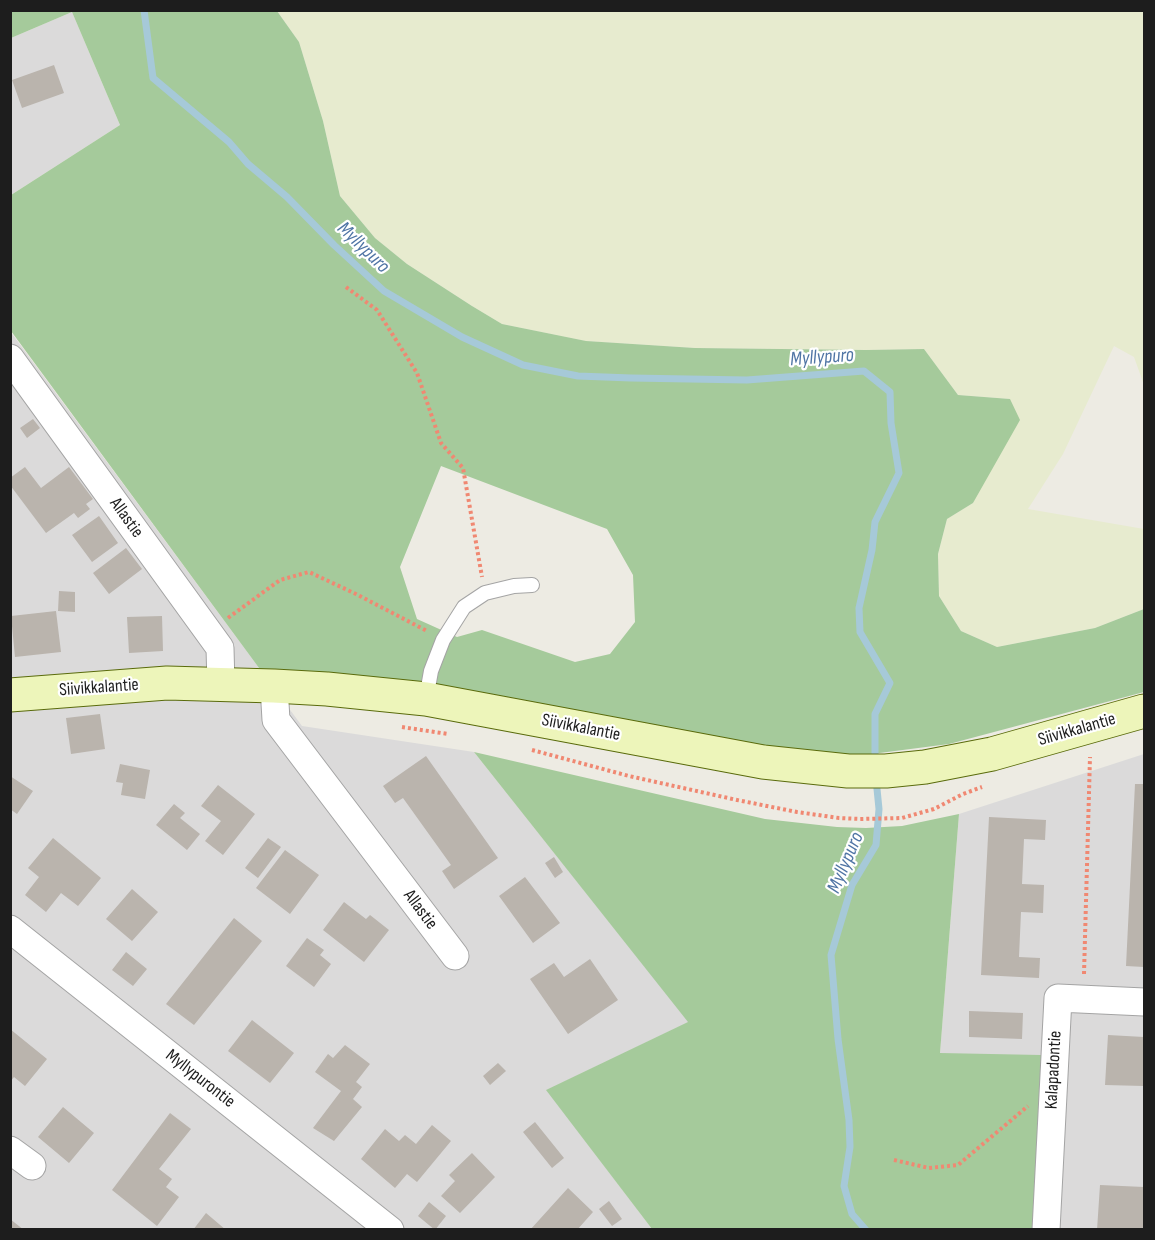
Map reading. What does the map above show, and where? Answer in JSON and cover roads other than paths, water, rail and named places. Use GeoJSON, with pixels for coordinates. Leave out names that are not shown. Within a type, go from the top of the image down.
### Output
{"type":"FeatureCollection","features":[{"type":"Feature","properties":{"kind":"main road","name":"Siivikkalantie"},"geometry":{"type":"LineString","coordinates":[[10,695],[167,683],[274,686],[426,699],[764,762],[848,771],[886,771],[925,767],[992,754],[1144,711]]}},
{"type":"Feature","properties":{"kind":"street","name":"Allastie"},"geometry":{"type":"LineString","coordinates":[[10,358],[220,648],[221,685]]}},
{"type":"Feature","properties":{"kind":"street","name":"Allastie"},"geometry":{"type":"LineString","coordinates":[[274,686],[276,720],[454,956]]}},
{"type":"Feature","properties":{"kind":"street","name":"Myllypurontie"},"geometry":{"type":"LineString","coordinates":[[10,929],[390,1230]]}},
{"type":"Feature","properties":{"kind":"street","name":"Kalapadontie"},"geometry":{"type":"LineString","coordinates":[[1046,1230],[1058,998],[1144,1002]]}},
{"type":"Feature","properties":{"kind":"lane"},"geometry":{"type":"LineString","coordinates":[[426,699],[431,670],[443,640],[464,607],[485,592],[532,585]]}},
{"type":"Feature","properties":{"kind":"waterway","name":"Myllypuro"},"geometry":{"type":"LineString","coordinates":[[144,10],[153,78],[229,142],[248,164],[287,197],[384,291],[462,337],[523,365],[578,376],[747,380],[864,371],[890,392],[891,423],[899,473],[875,522],[872,550],[859,608],[860,632],[890,683],[875,714],[875,762]]}},
{"type":"Feature","properties":{"kind":"waterway","name":"Myllypuro"},"geometry":{"type":"LineString","coordinates":[[866,1230],[852,1214],[844,1186],[850,1147],[849,1120],[838,1039],[831,955],[852,885],[876,845],[879,809],[876,779]]}}]}
